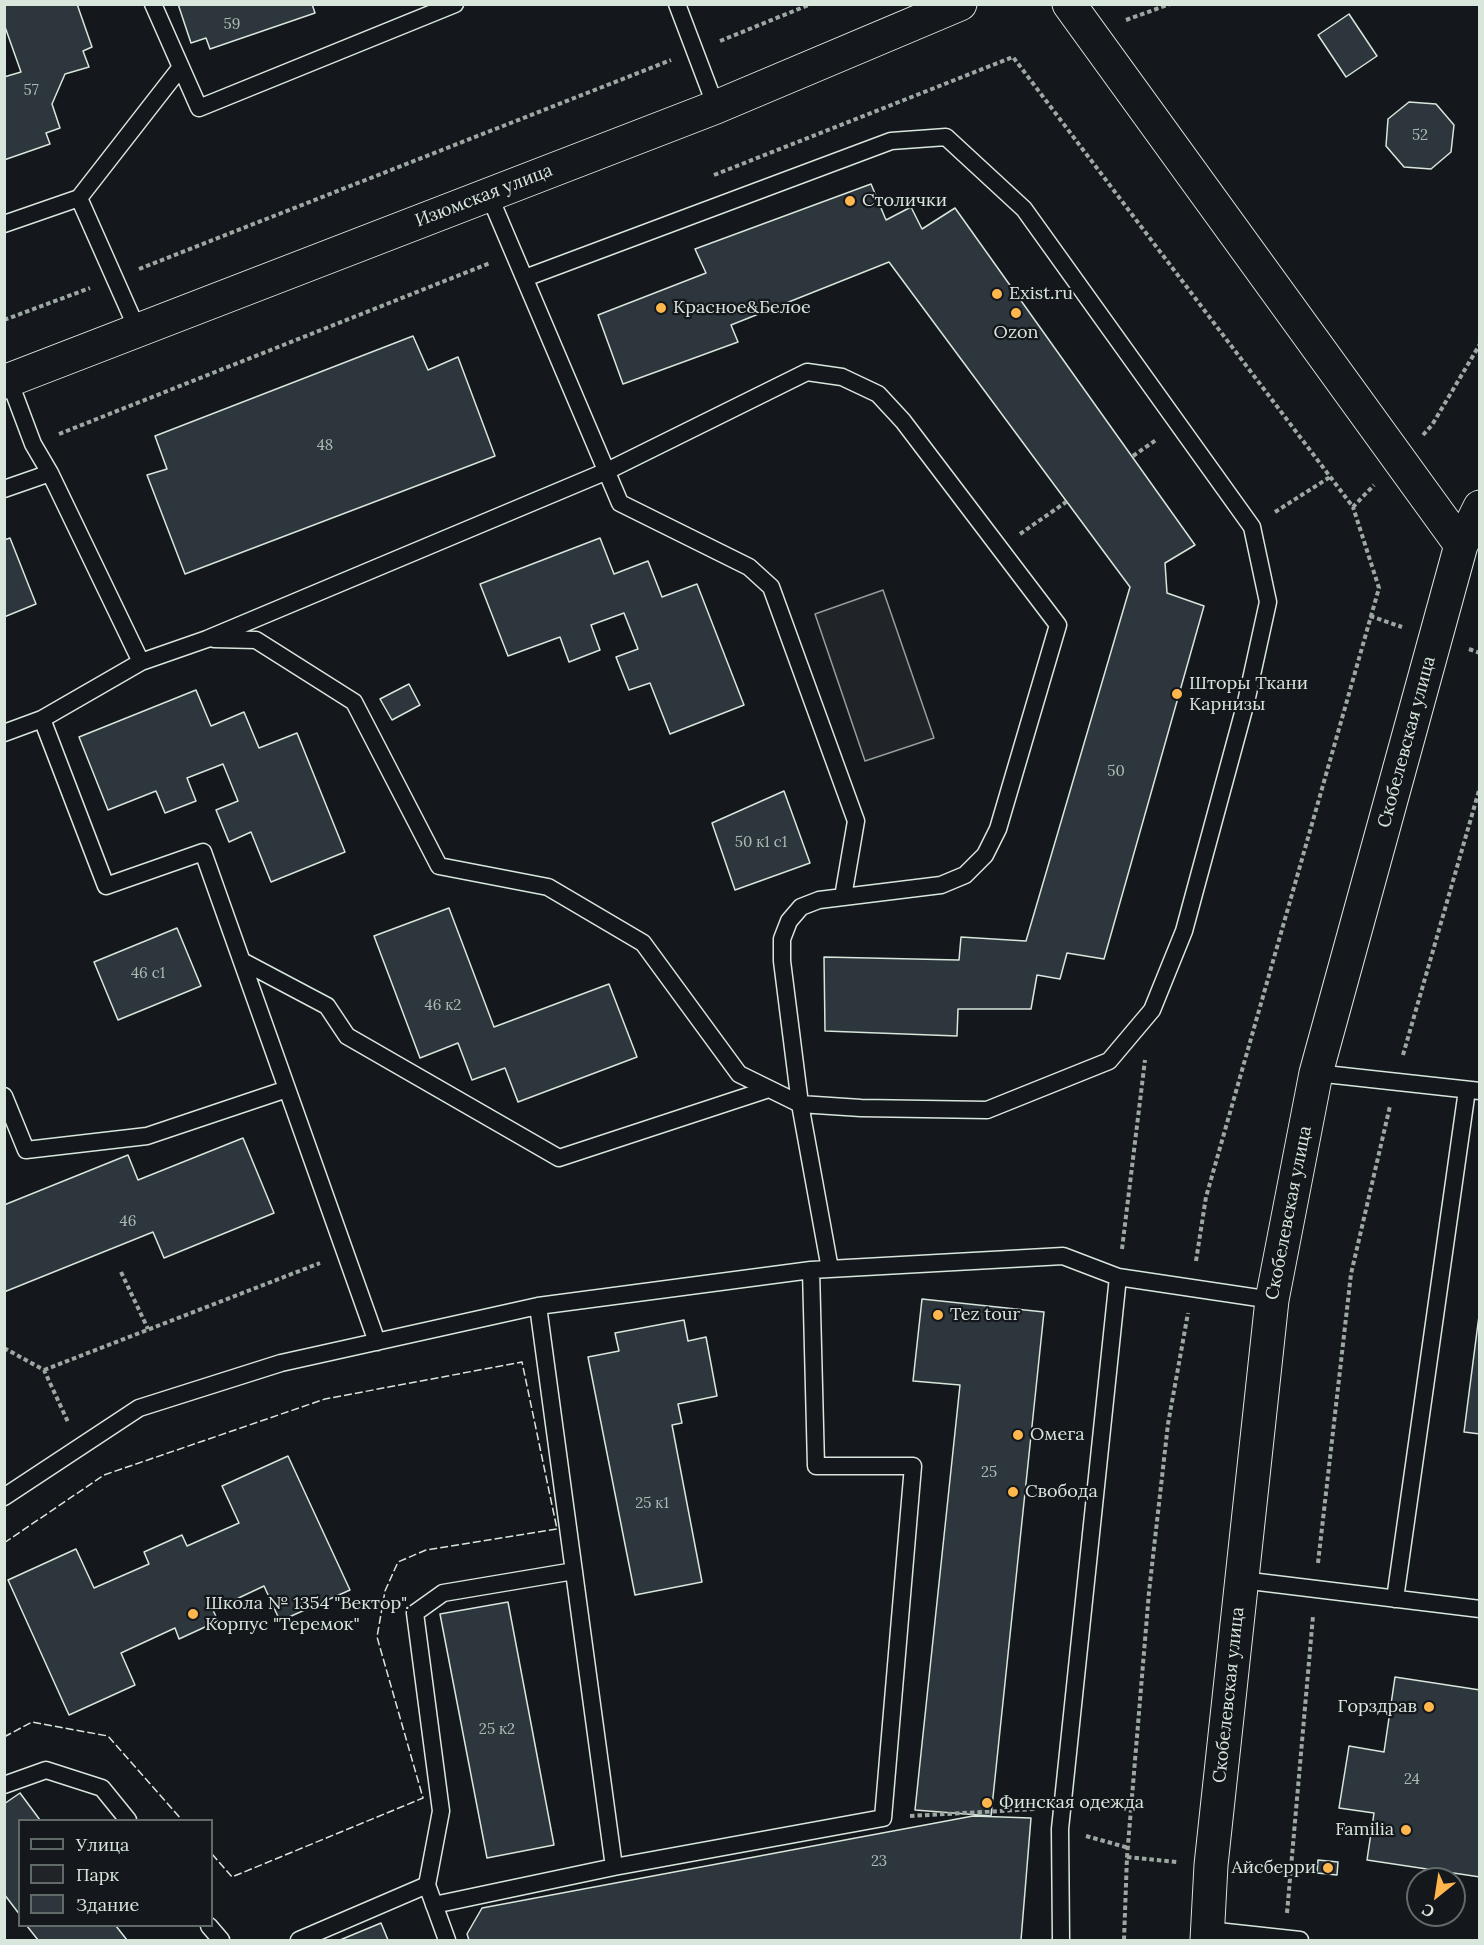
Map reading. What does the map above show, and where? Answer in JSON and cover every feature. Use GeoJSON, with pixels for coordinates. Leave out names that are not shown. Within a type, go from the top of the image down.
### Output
{"type":"FeatureCollection","features":[{"type":"Feature","properties":{"kind":"street","name":"Изюмская улица"},"geometry":{"type":"LineString","coordinates":[[7,381],[716,107],[960,4]]}},
{"type":"Feature","properties":{"kind":"street"},"geometry":{"type":"LineString","coordinates":[[1069,4],[1461,545]]}},
{"type":"Feature","properties":{"kind":"street","name":"Скобелевская улица"},"geometry":{"type":"LineString","coordinates":[[1207,1935],[1211,1865],[1272,1300],[1316,1073],[1461,545],[1479,507]]}},
{"type":"Feature","properties":{"kind":"lane"},"geometry":{"type":"LineString","coordinates":[[153,4],[199,108],[455,4]]}},
{"type":"Feature","properties":{"kind":"lane"},"geometry":{"type":"LineString","coordinates":[[677,4],[716,107]]}},
{"type":"Feature","properties":{"kind":"lane"},"geometry":{"type":"LineString","coordinates":[[4,224],[79,198],[181,67]]}},
{"type":"Feature","properties":{"kind":"lane"},"geometry":{"type":"LineString","coordinates":[[207,639],[256,640],[354,702],[440,866],[548,887],[643,943],[739,1074],[800,1104],[861,1108],[987,1110],[1109,1061],[1152,1010],[1184,931],[1246,702],[1268,602],[1252,527],[1024,209],[946,137],[891,141],[525,278]]}},
{"type":"Feature","properties":{"kind":"lane"},"geometry":{"type":"LineString","coordinates":[[489,195],[620,502],[749,567],[771,587],[856,821],[843,897]]}},
{"type":"Feature","properties":{"kind":"lane"},"geometry":{"type":"LineString","coordinates":[[79,198],[138,331]]}},
{"type":"Feature","properties":{"kind":"lane"},"geometry":{"type":"LineString","coordinates":[[4,734],[42,719],[141,662],[207,639],[607,471],[807,372],[842,377],[878,394],[903,421],[1058,624],[998,830],[984,855],[966,875],[941,885],[819,900],[801,907],[789,921],[782,939],[782,962],[800,1104],[830,1269]]}},
{"type":"Feature","properties":{"kind":"lane"},"geometry":{"type":"LineString","coordinates":[[7,381],[33,444],[50,473],[141,662]]}},
{"type":"Feature","properties":{"kind":"lane"},"geometry":{"type":"LineString","coordinates":[[4,489],[50,473]]}},
{"type":"Feature","properties":{"kind":"lane"},"geometry":{"type":"LineString","coordinates":[[42,719],[106,886],[203,852],[377,1342]]}},
{"type":"Feature","properties":{"kind":"lane"},"geometry":{"type":"LineString","coordinates":[[242,961],[327,1006],[347,1036],[559,1158],[770,1089]]}},
{"type":"Feature","properties":{"kind":"lane"},"geometry":{"type":"LineString","coordinates":[[1316,1073],[1473,1090],[1395,1599]]}},
{"type":"Feature","properties":{"kind":"lane"},"geometry":{"type":"LineString","coordinates":[[4,1096],[26,1150],[147,1136],[287,1089]]}},
{"type":"Feature","properties":{"kind":"lane"},"geometry":{"type":"LineString","coordinates":[[4,1497],[139,1408],[281,1363],[538,1306],[811,1270],[1062,1256],[1118,1277],[1272,1300]]}},
{"type":"Feature","properties":{"kind":"lane"},"geometry":{"type":"LineString","coordinates":[[434,1905],[614,1867],[883,1818],[913,1466],[816,1466],[811,1270]]}},
{"type":"Feature","properties":{"kind":"lane"},"geometry":{"type":"LineString","coordinates":[[1061,1941],[1060,1829],[1118,1277]]}},
{"type":"Feature","properties":{"kind":"lane"},"geometry":{"type":"LineString","coordinates":[[538,1306],[614,1867]]}},
{"type":"Feature","properties":{"kind":"lane"},"geometry":{"type":"LineString","coordinates":[[447,1941],[427,1885],[441,1810],[415,1612],[443,1593],[574,1571]]}},
{"type":"Feature","properties":{"kind":"lane"},"geometry":{"type":"LineString","coordinates":[[1242,1580],[1479,1609]]}},
{"type":"Feature","properties":{"kind":"lane"},"geometry":{"type":"LineString","coordinates":[[4,1785],[46,1770],[102,1788],[126,1819]]}},
{"type":"Feature","properties":{"kind":"lane"},"geometry":{"type":"LineString","coordinates":[[299,1941],[427,1885]]}},
{"type":"Feature","properties":{"kind":"lane"},"geometry":{"type":"LineString","coordinates":[[210,1927],[221,1941]]}},
{"type":"Feature","properties":{"kind":"lane"},"geometry":{"type":"LineString","coordinates":[[1207,1935],[1292,1940]]}},
{"type":"Feature","properties":{"kind":"path"},"geometry":{"type":"LineString","coordinates":[[4,320],[115,279],[811,4]]}},
{"type":"Feature","properties":{"kind":"path"},"geometry":{"type":"LineString","coordinates":[[1126,20],[1170,4]]}},
{"type":"Feature","properties":{"kind":"path"},"geometry":{"type":"LineString","coordinates":[[705,179],[1014,57],[1353,507],[1378,588],[1206,1197],[1168,1424],[1150,1580],[1124,1941]]}},
{"type":"Feature","properties":{"kind":"path"},"geometry":{"type":"LineString","coordinates":[[33,444],[515,253]]}},
{"type":"Feature","properties":{"kind":"path"},"geometry":{"type":"LineString","coordinates":[[1353,507],[1432,426],[1479,344]]}},
{"type":"Feature","properties":{"kind":"path"},"geometry":{"type":"LineString","coordinates":[[1252,527],[1330,477]]}},
{"type":"Feature","properties":{"kind":"path"},"geometry":{"type":"LineString","coordinates":[[999,548],[1066,502]]}},
{"type":"Feature","properties":{"kind":"path"},"geometry":{"type":"LineString","coordinates":[[1292,1940],[1292,1873],[1315,1589],[1351,1274],[1395,1081],[1479,787]]}},
{"type":"Feature","properties":{"kind":"path"},"geometry":{"type":"LineString","coordinates":[[1118,1277],[1152,1010]]}},
{"type":"Feature","properties":{"kind":"path"},"geometry":{"type":"LineString","coordinates":[[44,1370],[345,1252]]}},
{"type":"Feature","properties":{"kind":"path"},"geometry":{"type":"LineString","coordinates":[[121,1272],[148,1329]]}},
{"type":"Feature","properties":{"kind":"path"},"geometry":{"type":"LineString","coordinates":[[4,1348],[44,1370],[80,1447]]}},
{"type":"Feature","properties":{"kind":"path"},"geometry":{"type":"LineString","coordinates":[[883,1818],[1062,1807]]}},
{"type":"Feature","properties":{"kind":"path"},"geometry":{"type":"LineString","coordinates":[[1060,1829],[1129,1848]]}},
{"type":"Feature","properties":{"kind":"green space"},"geometry":{"type":"Polygon","coordinates":[[[883,590],[934,738],[865,761],[815,614],[883,590]]]}},
{"type":"Feature","properties":{"kind":"building"},"geometry":{"type":"Polygon","coordinates":[[[4,4],[77,4],[92,47],[83,51],[89,67],[65,74],[52,104],[60,128],[46,133],[50,144],[4,160],[4,77],[21,72],[4,24],[4,4]]]}},
{"type":"Feature","properties":{"kind":"building"},"geometry":{"type":"Polygon","coordinates":[[[178,4],[312,4],[315,13],[210,49],[206,38],[191,43],[178,4]]]}},
{"type":"Feature","properties":{"kind":"building"},"geometry":{"type":"Polygon","coordinates":[[[1349,14],[1377,56],[1346,77],[1318,35],[1349,14]]]}},
{"type":"Feature","properties":{"kind":"building"},"geometry":{"type":"Polygon","coordinates":[[[1409,102],[1436,104],[1454,125],[1451,152],[1431,169],[1404,167],[1386,146],[1388,119],[1409,102]]]}},
{"type":"Feature","properties":{"kind":"building"},"geometry":{"type":"Polygon","coordinates":[[[871,184],[886,220],[911,207],[922,229],[955,208],[1195,545],[1165,563],[1167,593],[1204,606],[1104,959],[1067,953],[1060,979],[1037,975],[1031,1009],[958,1009],[957,1036],[825,1031],[824,957],[959,960],[961,937],[1026,941],[1130,587],[889,262],[731,325],[738,342],[623,384],[598,315],[706,273],[695,249],[871,184]]]}},
{"type":"Feature","properties":{"kind":"building"},"geometry":{"type":"Polygon","coordinates":[[[413,336],[428,370],[458,357],[495,456],[185,574],[147,475],[167,469],[155,436],[413,336]]]}},
{"type":"Feature","properties":{"kind":"building"},"geometry":{"type":"Polygon","coordinates":[[[10,538],[36,604],[4,617],[4,540],[10,538]]]}},
{"type":"Feature","properties":{"kind":"building"},"geometry":{"type":"Polygon","coordinates":[[[600,538],[614,574],[648,561],[662,597],[697,584],[744,705],[670,734],[650,683],[629,690],[616,657],[638,649],[624,613],[591,625],[600,650],[569,662],[560,637],[508,656],[480,584],[600,538]]]}},
{"type":"Feature","properties":{"kind":"building"},"geometry":{"type":"Polygon","coordinates":[[[409,684],[420,705],[392,720],[380,699],[409,684]]]}},
{"type":"Feature","properties":{"kind":"building"},"geometry":{"type":"Polygon","coordinates":[[[196,690],[211,726],[244,712],[259,748],[297,733],[345,852],[271,882],[251,832],[229,842],[216,810],[238,801],[223,764],[187,778],[196,801],[165,813],[156,791],[108,810],[79,737],[196,690]]]}},
{"type":"Feature","properties":{"kind":"building"},"geometry":{"type":"Polygon","coordinates":[[[784,791],[810,863],[735,890],[712,823],[784,791]]]}},
{"type":"Feature","properties":{"kind":"building"},"geometry":{"type":"Polygon","coordinates":[[[449,908],[494,1027],[609,984],[637,1057],[518,1102],[505,1068],[472,1080],[458,1043],[420,1058],[374,936],[449,908]]]}},
{"type":"Feature","properties":{"kind":"building"},"geometry":{"type":"Polygon","coordinates":[[[177,928],[201,986],[118,1020],[94,962],[177,928]]]}},
{"type":"Feature","properties":{"kind":"building"},"geometry":{"type":"Polygon","coordinates":[[[243,1138],[274,1213],[164,1258],[153,1232],[4,1292],[4,1205],[128,1155],[138,1180],[243,1138]]]}},
{"type":"Feature","properties":{"kind":"building"},"geometry":{"type":"Polygon","coordinates":[[[922,1299],[1044,1312],[991,1816],[915,1810],[960,1385],[913,1381],[922,1299]]]}},
{"type":"Feature","properties":{"kind":"building"},"geometry":{"type":"Polygon","coordinates":[[[1480,1308],[1480,1434],[1464,1432],[1480,1308]]]}},
{"type":"Feature","properties":{"kind":"building"},"geometry":{"type":"Polygon","coordinates":[[[684,1320],[688,1341],[706,1337],[717,1396],[678,1404],[682,1423],[672,1425],[702,1582],[635,1595],[588,1357],[619,1351],[615,1333],[684,1320]]]}},
{"type":"Feature","properties":{"kind":"building"},"geometry":{"type":"Polygon","coordinates":[[[288,1456],[350,1590],[280,1621],[264,1586],[213,1610],[218,1621],[179,1639],[175,1628],[121,1653],[135,1685],[69,1715],[8,1580],[76,1549],[94,1588],[149,1564],[144,1552],[182,1535],[187,1546],[239,1523],[222,1486],[288,1456]]]}},
{"type":"Feature","properties":{"kind":"building"},"geometry":{"type":"Polygon","coordinates":[[[508,1602],[554,1845],[487,1858],[440,1614],[508,1602]]]}},
{"type":"Feature","properties":{"kind":"building"},"geometry":{"type":"Polygon","coordinates":[[[1395,1677],[1480,1690],[1480,1877],[1466,1875],[1466,1867],[1414,1867],[1367,1860],[1374,1813],[1339,1808],[1349,1746],[1384,1752],[1395,1677]]]}},
{"type":"Feature","properties":{"kind":"building"},"geometry":{"type":"Polygon","coordinates":[[[20,1793],[39,1819],[18,1819],[18,1912],[4,1894],[4,1804],[20,1793]]]}},
{"type":"Feature","properties":{"kind":"building"},"geometry":{"type":"Polygon","coordinates":[[[973,1816],[1031,1818],[1021,1940],[469,1940],[467,1934],[482,1908],[973,1816]]]}},
{"type":"Feature","properties":{"kind":"building","name":"Айсберри"},"geometry":{"type":"Polygon","coordinates":[[[1318,1860],[1338,1862],[1337,1875],[1317,1873],[1318,1860]]]}},
{"type":"Feature","properties":{"kind":"building"},"geometry":{"type":"Polygon","coordinates":[[[381,1923],[388,1940],[340,1940],[381,1923]]]}},
{"type":"Feature","properties":{"kind":"building"},"geometry":{"type":"Polygon","coordinates":[[[28,1927],[117,1927],[127,1940],[38,1940],[28,1927]]]}},
{"type":"Feature","properties":{"kind":"fence"},"geometry":{"type":"LineString","coordinates":[[4,1543],[104,1475],[325,1399],[522,1362],[557,1529],[426,1550],[398,1562],[385,1591],[377,1637],[423,1798],[232,1877],[213,1855]]}},
{"type":"Feature","properties":{"kind":"fence"},"geometry":{"type":"LineString","coordinates":[[4,1737],[32,1722],[108,1736],[181,1819]]}},
{"type":"Feature","properties":{"kind":"place","name":"Столички"},"geometry":{"type":"Point","coordinates":[850,201]}},
{"type":"Feature","properties":{"kind":"place","name":"Exist.ru"},"geometry":{"type":"Point","coordinates":[997,294]}},
{"type":"Feature","properties":{"kind":"place","name":"Красное&Белое"},"geometry":{"type":"Point","coordinates":[661,308]}},
{"type":"Feature","properties":{"kind":"place","name":"Ozon"},"geometry":{"type":"Point","coordinates":[1016,313]}},
{"type":"Feature","properties":{"kind":"place","name":"Шторы Ткани Карнизы"},"geometry":{"type":"Point","coordinates":[1177,694]}},
{"type":"Feature","properties":{"kind":"place","name":"Tez tour"},"geometry":{"type":"Point","coordinates":[938,1315]}},
{"type":"Feature","properties":{"kind":"place","name":"Омега"},"geometry":{"type":"Point","coordinates":[1018,1435]}},
{"type":"Feature","properties":{"kind":"place","name":"Свобода"},"geometry":{"type":"Point","coordinates":[1013,1492]}},
{"type":"Feature","properties":{"kind":"place","name":"Школа № 1354 \"Вектор\". Корпус \"Теремок\""},"geometry":{"type":"Point","coordinates":[193,1614]}},
{"type":"Feature","properties":{"kind":"place","name":"Горздрав"},"geometry":{"type":"Point","coordinates":[1429,1707]}},
{"type":"Feature","properties":{"kind":"place","name":"Финская одежда"},"geometry":{"type":"Point","coordinates":[987,1803]}},
{"type":"Feature","properties":{"kind":"place","name":"Familia"},"geometry":{"type":"Point","coordinates":[1406,1830]}},
{"type":"Feature","properties":{"kind":"place","name":"Айсберри"},"geometry":{"type":"Point","coordinates":[1328,1868]}}]}
